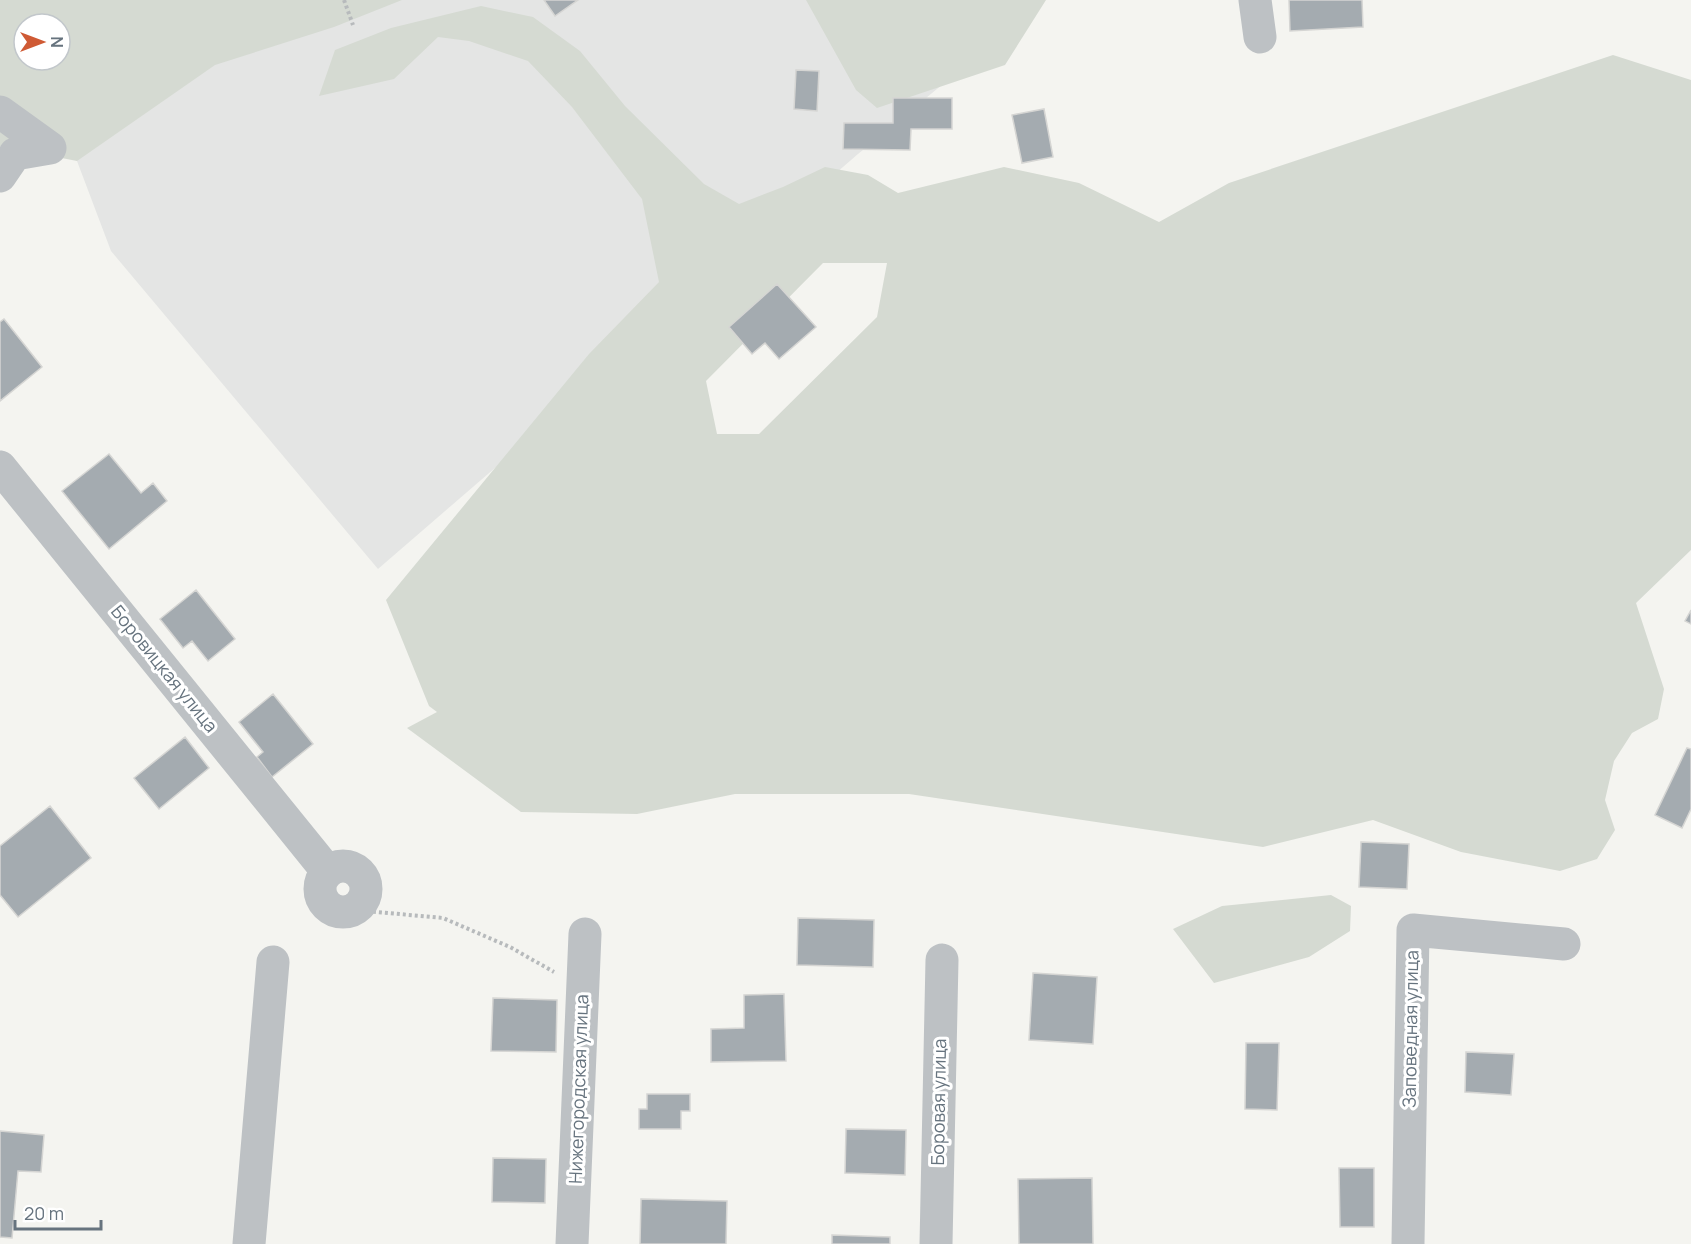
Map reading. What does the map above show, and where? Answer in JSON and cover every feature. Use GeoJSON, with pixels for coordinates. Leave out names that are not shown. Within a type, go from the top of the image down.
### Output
{"type":"FeatureCollection","features":[{"type":"Feature","properties":{"kind":"street"},"geometry":{"type":"LineString","coordinates":[[1255,0],[1260,38]]}},
{"type":"Feature","properties":{"kind":"street"},"geometry":{"type":"LineString","coordinates":[[0,112],[50,148],[15,154],[0,176]]}},
{"type":"Feature","properties":{"kind":"street","name":"Боровицкая улица"},"geometry":{"type":"LineString","coordinates":[[0,467],[328,872],[336,867],[346,867],[355,869],[362,876],[366,885],[366,894],[362,903],[354,910]]}},
{"type":"Feature","properties":{"kind":"street","name":"Заповедная улица"},"geometry":{"type":"LineString","coordinates":[[1408,1244],[1413,930],[1564,944]]}},
{"type":"Feature","properties":{"kind":"street","name":"Нижегородская улица"},"geometry":{"type":"LineString","coordinates":[[572,1244],[585,934]]}},
{"type":"Feature","properties":{"kind":"street","name":"Боровая улица"},"geometry":{"type":"LineString","coordinates":[[936,1244],[942,960]]}},
{"type":"Feature","properties":{"kind":"street"},"geometry":{"type":"LineString","coordinates":[[249,1244],[273,962]]}},
{"type":"Feature","properties":{"kind":"path"},"geometry":{"type":"LineString","coordinates":[[344,0],[353,25]]}},
{"type":"Feature","properties":{"kind":"path"},"geometry":{"type":"LineString","coordinates":[[354,910],[443,918],[510,947],[583,988]]}},
{"type":"Feature","properties":{"kind":"shaded area"},"geometry":{"type":"Polygon","coordinates":[[[0,0],[1045,0],[858,154],[378,569],[111,251],[77,161],[0,96],[0,0]]]}},
{"type":"Feature","properties":{"kind":"shaded area"},"geometry":{"type":"Polygon","coordinates":[[[0,0],[402,0],[334,27],[215,65],[77,161],[0,146],[0,0]]]}},
{"type":"Feature","properties":{"kind":"shaded area"},"geometry":{"type":"Polygon","coordinates":[[[806,0],[1046,0],[1005,65],[877,108],[856,90],[806,0]]]}},
{"type":"Feature","properties":{"kind":"shaded area"},"geometry":{"type":"Polygon","coordinates":[[[481,6],[533,17],[580,51],[625,106],[704,184],[739,204],[825,167],[868,175],[898,193],[1004,167],[1079,183],[1159,222],[1229,183],[1613,55],[1691,80],[1691,550],[1636,603],[1664,689],[1658,719],[1632,733],[1614,761],[1605,800],[1615,830],[1597,859],[1560,871],[1461,852],[1373,820],[1263,847],[909,794],[735,794],[637,814],[521,812],[407,728],[437,712],[429,706],[386,600],[589,354],[659,282],[642,199],[572,107],[528,61],[469,41],[438,37],[394,79],[319,96],[335,50],[391,28],[481,6]],[[823,263],[706,381],[717,434],[759,434],[877,317],[887,263],[823,263]]]}},
{"type":"Feature","properties":{"kind":"shaded area"},"geometry":{"type":"Polygon","coordinates":[[[1331,895],[1351,906],[1350,931],[1309,957],[1214,983],[1173,929],[1222,906],[1331,895]]]}},
{"type":"Feature","properties":{"kind":"building"},"geometry":{"type":"Polygon","coordinates":[[[544,0],[578,0],[555,16],[544,0]]]}},
{"type":"Feature","properties":{"kind":"building"},"geometry":{"type":"Polygon","coordinates":[[[1289,0],[1362,0],[1363,27],[1290,31],[1289,0]]]}},
{"type":"Feature","properties":{"kind":"building"},"geometry":{"type":"Polygon","coordinates":[[[796,70],[819,71],[817,111],[794,109],[796,70]]]}},
{"type":"Feature","properties":{"kind":"building"},"geometry":{"type":"Polygon","coordinates":[[[893,98],[952,98],[952,129],[911,129],[910,150],[843,149],[844,123],[893,123],[893,98]]]}},
{"type":"Feature","properties":{"kind":"building"},"geometry":{"type":"Polygon","coordinates":[[[1044,109],[1053,157],[1022,163],[1012,115],[1044,109]]]}},
{"type":"Feature","properties":{"kind":"building"},"geometry":{"type":"Polygon","coordinates":[[[777,284],[816,327],[779,359],[765,343],[752,354],[729,327],[777,284]]]}},
{"type":"Feature","properties":{"kind":"building"},"geometry":{"type":"Polygon","coordinates":[[[4,319],[42,367],[0,401],[0,322],[4,319]]]}},
{"type":"Feature","properties":{"kind":"building"},"geometry":{"type":"Polygon","coordinates":[[[109,454],[141,493],[153,483],[167,501],[109,549],[62,491],[109,454]]]}},
{"type":"Feature","properties":{"kind":"building"},"geometry":{"type":"Polygon","coordinates":[[[196,590],[235,639],[208,661],[192,641],[183,648],[160,619],[196,590]]]}},
{"type":"Feature","properties":{"kind":"building"},"geometry":{"type":"Polygon","coordinates":[[[1691,610],[1691,624],[1685,621],[1691,610]]]}},
{"type":"Feature","properties":{"kind":"building"},"geometry":{"type":"Polygon","coordinates":[[[273,694],[313,744],[272,777],[257,757],[263,752],[239,722],[273,694]]]}},
{"type":"Feature","properties":{"kind":"building"},"geometry":{"type":"Polygon","coordinates":[[[185,737],[209,768],[159,809],[134,778],[185,737]]]}},
{"type":"Feature","properties":{"kind":"building"},"geometry":{"type":"Polygon","coordinates":[[[1687,748],[1691,749],[1691,809],[1682,828],[1655,815],[1687,748]]]}},
{"type":"Feature","properties":{"kind":"building"},"geometry":{"type":"Polygon","coordinates":[[[50,806],[91,858],[18,917],[0,895],[0,846],[50,806]]]}},
{"type":"Feature","properties":{"kind":"building"},"geometry":{"type":"Polygon","coordinates":[[[1361,842],[1409,844],[1407,889],[1359,887],[1361,842]]]}},
{"type":"Feature","properties":{"kind":"building"},"geometry":{"type":"Polygon","coordinates":[[[798,918],[874,920],[873,967],[797,965],[798,918]]]}},
{"type":"Feature","properties":{"kind":"building"},"geometry":{"type":"Polygon","coordinates":[[[1033,973],[1097,977],[1093,1044],[1029,1040],[1033,973]]]}},
{"type":"Feature","properties":{"kind":"building"},"geometry":{"type":"Polygon","coordinates":[[[784,994],[786,1061],[711,1062],[711,1029],[744,1028],[744,995],[784,994]]]}},
{"type":"Feature","properties":{"kind":"building"},"geometry":{"type":"Polygon","coordinates":[[[493,998],[557,1000],[556,1052],[491,1051],[493,998]]]}},
{"type":"Feature","properties":{"kind":"building"},"geometry":{"type":"Polygon","coordinates":[[[1246,1043],[1279,1043],[1277,1110],[1245,1109],[1246,1043]]]}},
{"type":"Feature","properties":{"kind":"building"},"geometry":{"type":"Polygon","coordinates":[[[1466,1052],[1514,1054],[1511,1095],[1465,1092],[1466,1052]]]}},
{"type":"Feature","properties":{"kind":"building"},"geometry":{"type":"Polygon","coordinates":[[[647,1094],[690,1094],[690,1111],[681,1111],[681,1129],[639,1129],[639,1109],[647,1109],[647,1094]]]}},
{"type":"Feature","properties":{"kind":"building"},"geometry":{"type":"Polygon","coordinates":[[[846,1129],[906,1130],[905,1175],[845,1173],[846,1129]]]}},
{"type":"Feature","properties":{"kind":"building"},"geometry":{"type":"Polygon","coordinates":[[[0,1131],[44,1135],[41,1172],[18,1171],[12,1238],[0,1237],[0,1131]]]}},
{"type":"Feature","properties":{"kind":"building"},"geometry":{"type":"Polygon","coordinates":[[[493,1158],[546,1159],[545,1203],[492,1202],[493,1158]]]}},
{"type":"Feature","properties":{"kind":"building"},"geometry":{"type":"Polygon","coordinates":[[[1339,1168],[1374,1168],[1374,1227],[1340,1227],[1339,1168]]]}},
{"type":"Feature","properties":{"kind":"building"},"geometry":{"type":"Polygon","coordinates":[[[1092,1178],[1093,1244],[1019,1244],[1018,1179],[1092,1178]]]}},
{"type":"Feature","properties":{"kind":"building"},"geometry":{"type":"Polygon","coordinates":[[[641,1199],[727,1201],[726,1244],[640,1244],[641,1199]]]}},
{"type":"Feature","properties":{"kind":"building"},"geometry":{"type":"Polygon","coordinates":[[[832,1235],[890,1237],[890,1244],[832,1244],[832,1235]]]}}]}
